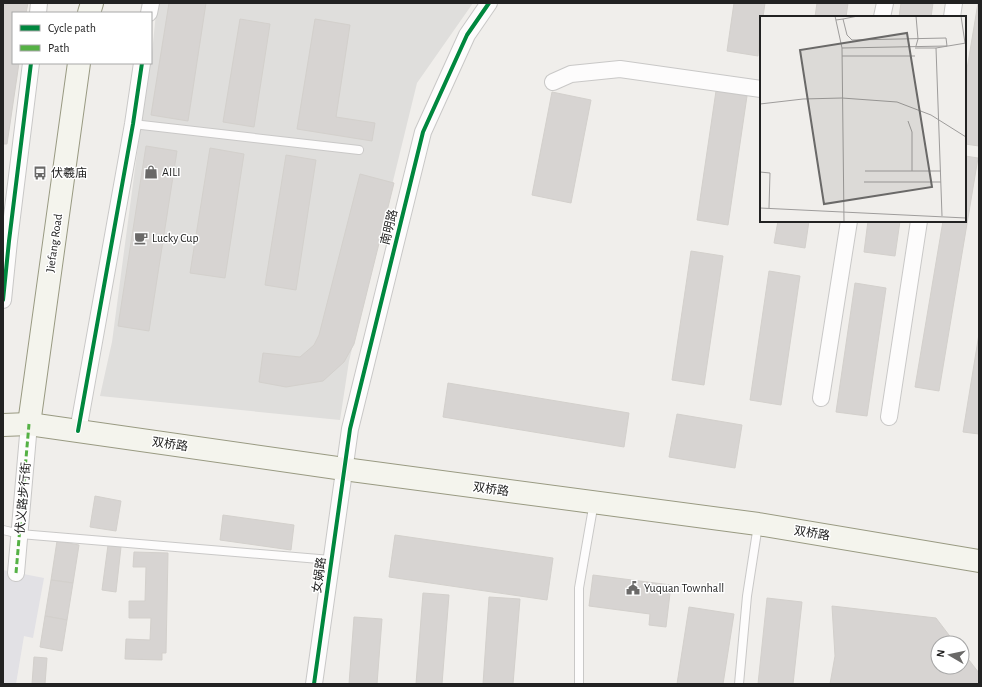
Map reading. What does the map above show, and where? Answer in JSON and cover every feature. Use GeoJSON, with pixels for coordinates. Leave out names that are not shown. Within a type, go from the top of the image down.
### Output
{"type":"FeatureCollection","features":[{"type":"Feature","properties":{"kind":"main road","name":"Jiefang Road"},"geometry":{"type":"LineString","coordinates":[[29,424],[79,64]]}},
{"type":"Feature","properties":{"kind":"main road","name":"双桥路"},"geometry":{"type":"LineString","coordinates":[[3,425],[29,424],[344,469],[758,524],[979,561]]}},
{"type":"Feature","properties":{"kind":"street","name":"南明路"},"geometry":{"type":"LineString","coordinates":[[344,469],[350,429],[423,132],[467,35],[489,3]]}},
{"type":"Feature","properties":{"kind":"street"},"geometry":{"type":"LineString","coordinates":[[882,16],[885,3]]}},
{"type":"Feature","properties":{"kind":"street"},"geometry":{"type":"LineString","coordinates":[[952,16],[954,3]]}},
{"type":"Feature","properties":{"kind":"street"},"geometry":{"type":"LineString","coordinates":[[3,300],[8,241],[32,64]]}},
{"type":"Feature","properties":{"kind":"street"},"geometry":{"type":"LineString","coordinates":[[78,431],[133,124],[142,64]]}},
{"type":"Feature","properties":{"kind":"street"},"geometry":{"type":"LineString","coordinates":[[553,82],[571,74],[620,69],[760,89]]}},
{"type":"Feature","properties":{"kind":"street"},"geometry":{"type":"LineString","coordinates":[[821,398],[849,222]]}},
{"type":"Feature","properties":{"kind":"street"},"geometry":{"type":"LineString","coordinates":[[888,416],[920,222]]}},
{"type":"Feature","properties":{"kind":"street","name":"伏义路步行街"},"geometry":{"type":"LineString","coordinates":[[16,573],[29,424]]}},
{"type":"Feature","properties":{"kind":"street","name":"女娲路"},"geometry":{"type":"LineString","coordinates":[[314,684],[344,469]]}},
{"type":"Feature","properties":{"kind":"lane"},"geometry":{"type":"LineString","coordinates":[[133,124],[359,150]]}},
{"type":"Feature","properties":{"kind":"lane"},"geometry":{"type":"LineString","coordinates":[[579,684],[579,588],[594,502]]}},
{"type":"Feature","properties":{"kind":"lane"},"geometry":{"type":"LineString","coordinates":[[738,684],[747,596],[758,524]]}},
{"type":"Feature","properties":{"kind":"lane"},"geometry":{"type":"LineString","coordinates":[[3,530],[20,534],[331,560]]}},
{"type":"Feature","properties":{"kind":"shaded area"},"geometry":{"type":"Polygon","coordinates":[[[157,3],[473,3],[417,83],[349,361],[340,420],[100,396],[112,342],[149,64],[152,64],[157,3]]]}},
{"type":"Feature","properties":{"kind":"shaded area"},"geometry":{"type":"Polygon","coordinates":[[[3,570],[44,578],[33,638],[24,636],[16,684],[3,684],[3,570]]]}},
{"type":"Feature","properties":{"kind":"building"},"geometry":{"type":"Polygon","coordinates":[[[3,3],[28,3],[26,12],[12,12],[12,64],[19,64],[7,144],[3,144],[3,3]]]}},
{"type":"Feature","properties":{"kind":"building"},"geometry":{"type":"Polygon","coordinates":[[[169,3],[206,3],[188,121],[151,115],[169,3]]]}},
{"type":"Feature","properties":{"kind":"building"},"geometry":{"type":"Polygon","coordinates":[[[734,3],[765,3],[763,16],[760,16],[758,56],[727,51],[734,3]]]}},
{"type":"Feature","properties":{"kind":"building"},"geometry":{"type":"Polygon","coordinates":[[[817,3],[848,3],[846,16],[815,16],[817,3]]]}},
{"type":"Feature","properties":{"kind":"building"},"geometry":{"type":"Polygon","coordinates":[[[901,3],[933,3],[931,16],[899,16],[901,3]]]}},
{"type":"Feature","properties":{"kind":"building"},"geometry":{"type":"Polygon","coordinates":[[[979,3],[979,146],[966,144],[966,75],[979,3]]]}},
{"type":"Feature","properties":{"kind":"building"},"geometry":{"type":"Polygon","coordinates":[[[240,19],[270,24],[254,127],[223,122],[240,19]]]}},
{"type":"Feature","properties":{"kind":"building"},"geometry":{"type":"Polygon","coordinates":[[[315,19],[350,25],[336,117],[375,123],[372,141],[297,129],[315,19]]]}},
{"type":"Feature","properties":{"kind":"building"},"geometry":{"type":"Polygon","coordinates":[[[716,91],[747,96],[728,225],[697,220],[716,91]]]}},
{"type":"Feature","properties":{"kind":"building"},"geometry":{"type":"Polygon","coordinates":[[[552,92],[591,100],[571,203],[532,195],[552,92]]]}},
{"type":"Feature","properties":{"kind":"building"},"geometry":{"type":"Polygon","coordinates":[[[146,146],[177,151],[149,331],[118,326],[146,146]]]}},
{"type":"Feature","properties":{"kind":"building"},"geometry":{"type":"Polygon","coordinates":[[[210,148],[244,154],[225,278],[190,273],[210,148]]]}},
{"type":"Feature","properties":{"kind":"building"},"geometry":{"type":"Polygon","coordinates":[[[286,155],[316,160],[296,290],[265,285],[286,155]]]}},
{"type":"Feature","properties":{"kind":"building"},"geometry":{"type":"Polygon","coordinates":[[[966,156],[978,158],[939,391],[915,387],[943,222],[966,222],[966,156]]]}},
{"type":"Feature","properties":{"kind":"building"},"geometry":{"type":"Polygon","coordinates":[[[360,174],[394,183],[354,344],[344,362],[323,381],[286,387],[259,382],[263,353],[300,357],[314,345],[319,335],[360,174]]]}},
{"type":"Feature","properties":{"kind":"building"},"geometry":{"type":"Polygon","coordinates":[[[778,222],[809,222],[805,248],[774,243],[778,222]]]}},
{"type":"Feature","properties":{"kind":"building"},"geometry":{"type":"Polygon","coordinates":[[[868,222],[900,222],[895,256],[864,252],[868,222]]]}},
{"type":"Feature","properties":{"kind":"building"},"geometry":{"type":"Polygon","coordinates":[[[691,251],[723,256],[704,385],[672,380],[691,251]]]}},
{"type":"Feature","properties":{"kind":"building"},"geometry":{"type":"Polygon","coordinates":[[[769,271],[800,276],[781,405],[750,400],[769,271]]]}},
{"type":"Feature","properties":{"kind":"building"},"geometry":{"type":"Polygon","coordinates":[[[855,283],[886,288],[867,416],[836,412],[855,283]]]}},
{"type":"Feature","properties":{"kind":"building"},"geometry":{"type":"Polygon","coordinates":[[[979,334],[979,434],[963,432],[979,334]]]}},
{"type":"Feature","properties":{"kind":"building"},"geometry":{"type":"Polygon","coordinates":[[[448,383],[629,413],[624,447],[443,417],[448,383]]]}},
{"type":"Feature","properties":{"kind":"building"},"geometry":{"type":"Polygon","coordinates":[[[677,414],[742,425],[735,468],[669,457],[677,414]]]}},
{"type":"Feature","properties":{"kind":"building"},"geometry":{"type":"Polygon","coordinates":[[[95,496],[121,501],[116,531],[90,527],[95,496]]]}},
{"type":"Feature","properties":{"kind":"building"},"geometry":{"type":"Polygon","coordinates":[[[223,515],[294,525],[291,550],[220,540],[223,515]]]}},
{"type":"Feature","properties":{"kind":"building"},"geometry":{"type":"Polygon","coordinates":[[[395,535],[553,558],[547,600],[389,577],[395,535]]]}},
{"type":"Feature","properties":{"kind":"building"},"geometry":{"type":"Polygon","coordinates":[[[57,541],[79,545],[73,583],[51,580],[57,541]]]}},
{"type":"Feature","properties":{"kind":"building"},"geometry":{"type":"Polygon","coordinates":[[[108,545],[121,547],[116,592],[102,590],[108,545]]]}},
{"type":"Feature","properties":{"kind":"building"},"geometry":{"type":"Polygon","coordinates":[[[134,552],[168,553],[166,653],[162,653],[162,660],[125,659],[126,639],[150,640],[151,618],[129,618],[129,601],[145,601],[146,567],[133,567],[134,552]]]}},
{"type":"Feature","properties":{"kind":"building"},"geometry":{"type":"Polygon","coordinates":[[[593,575],[671,585],[666,627],[649,625],[650,614],[589,606],[593,575]]]}},
{"type":"Feature","properties":{"kind":"building"},"geometry":{"type":"Polygon","coordinates":[[[51,580],[73,583],[67,620],[45,616],[51,580]]]}},
{"type":"Feature","properties":{"kind":"building"},"geometry":{"type":"Polygon","coordinates":[[[423,593],[449,595],[442,684],[416,684],[423,593]]]}},
{"type":"Feature","properties":{"kind":"building"},"geometry":{"type":"Polygon","coordinates":[[[489,597],[520,599],[513,684],[483,684],[489,597]]]}},
{"type":"Feature","properties":{"kind":"building"},"geometry":{"type":"Polygon","coordinates":[[[767,598],[802,602],[793,684],[758,684],[767,598]]]}},
{"type":"Feature","properties":{"kind":"building"},"geometry":{"type":"Polygon","coordinates":[[[832,606],[936,618],[949,635],[930,635],[930,675],[970,675],[970,661],[979,673],[979,684],[830,684],[835,656],[832,606]]]}},
{"type":"Feature","properties":{"kind":"building"},"geometry":{"type":"Polygon","coordinates":[[[689,607],[734,614],[723,684],[677,684],[689,607]]]}},
{"type":"Feature","properties":{"kind":"building"},"geometry":{"type":"Polygon","coordinates":[[[45,616],[67,620],[62,651],[40,647],[45,616]]]}},
{"type":"Feature","properties":{"kind":"building"},"geometry":{"type":"Polygon","coordinates":[[[354,617],[382,619],[377,684],[349,684],[354,617]]]}},
{"type":"Feature","properties":{"kind":"building"},"geometry":{"type":"Polygon","coordinates":[[[34,657],[47,658],[45,684],[32,684],[34,657]]]}},
{"type":"Feature","properties":{"kind":"marked path"},"geometry":{"type":"LineString","coordinates":[[16,573],[29,424]]}},
{"type":"Feature","properties":{"kind":"cycle path"},"geometry":{"type":"LineString","coordinates":[[314,684],[350,429],[423,132],[467,35],[489,3]]}},
{"type":"Feature","properties":{"kind":"cycle path"},"geometry":{"type":"LineString","coordinates":[[3,300],[31,64]]}},
{"type":"Feature","properties":{"kind":"cycle path"},"geometry":{"type":"LineString","coordinates":[[78,431],[133,124],[142,64]]}},
{"type":"Feature","properties":{"kind":"place","name":"AILI"},"geometry":{"type":"Point","coordinates":[151,172]}},
{"type":"Feature","properties":{"kind":"place","name":"伏羲庙"},"geometry":{"type":"Point","coordinates":[40,173]}},
{"type":"Feature","properties":{"kind":"place","name":"Lucky Cup"},"geometry":{"type":"Point","coordinates":[141,238]}},
{"type":"Feature","properties":{"kind":"place","name":"Yuquan Townhall"},"geometry":{"type":"Point","coordinates":[633,588]}}]}
